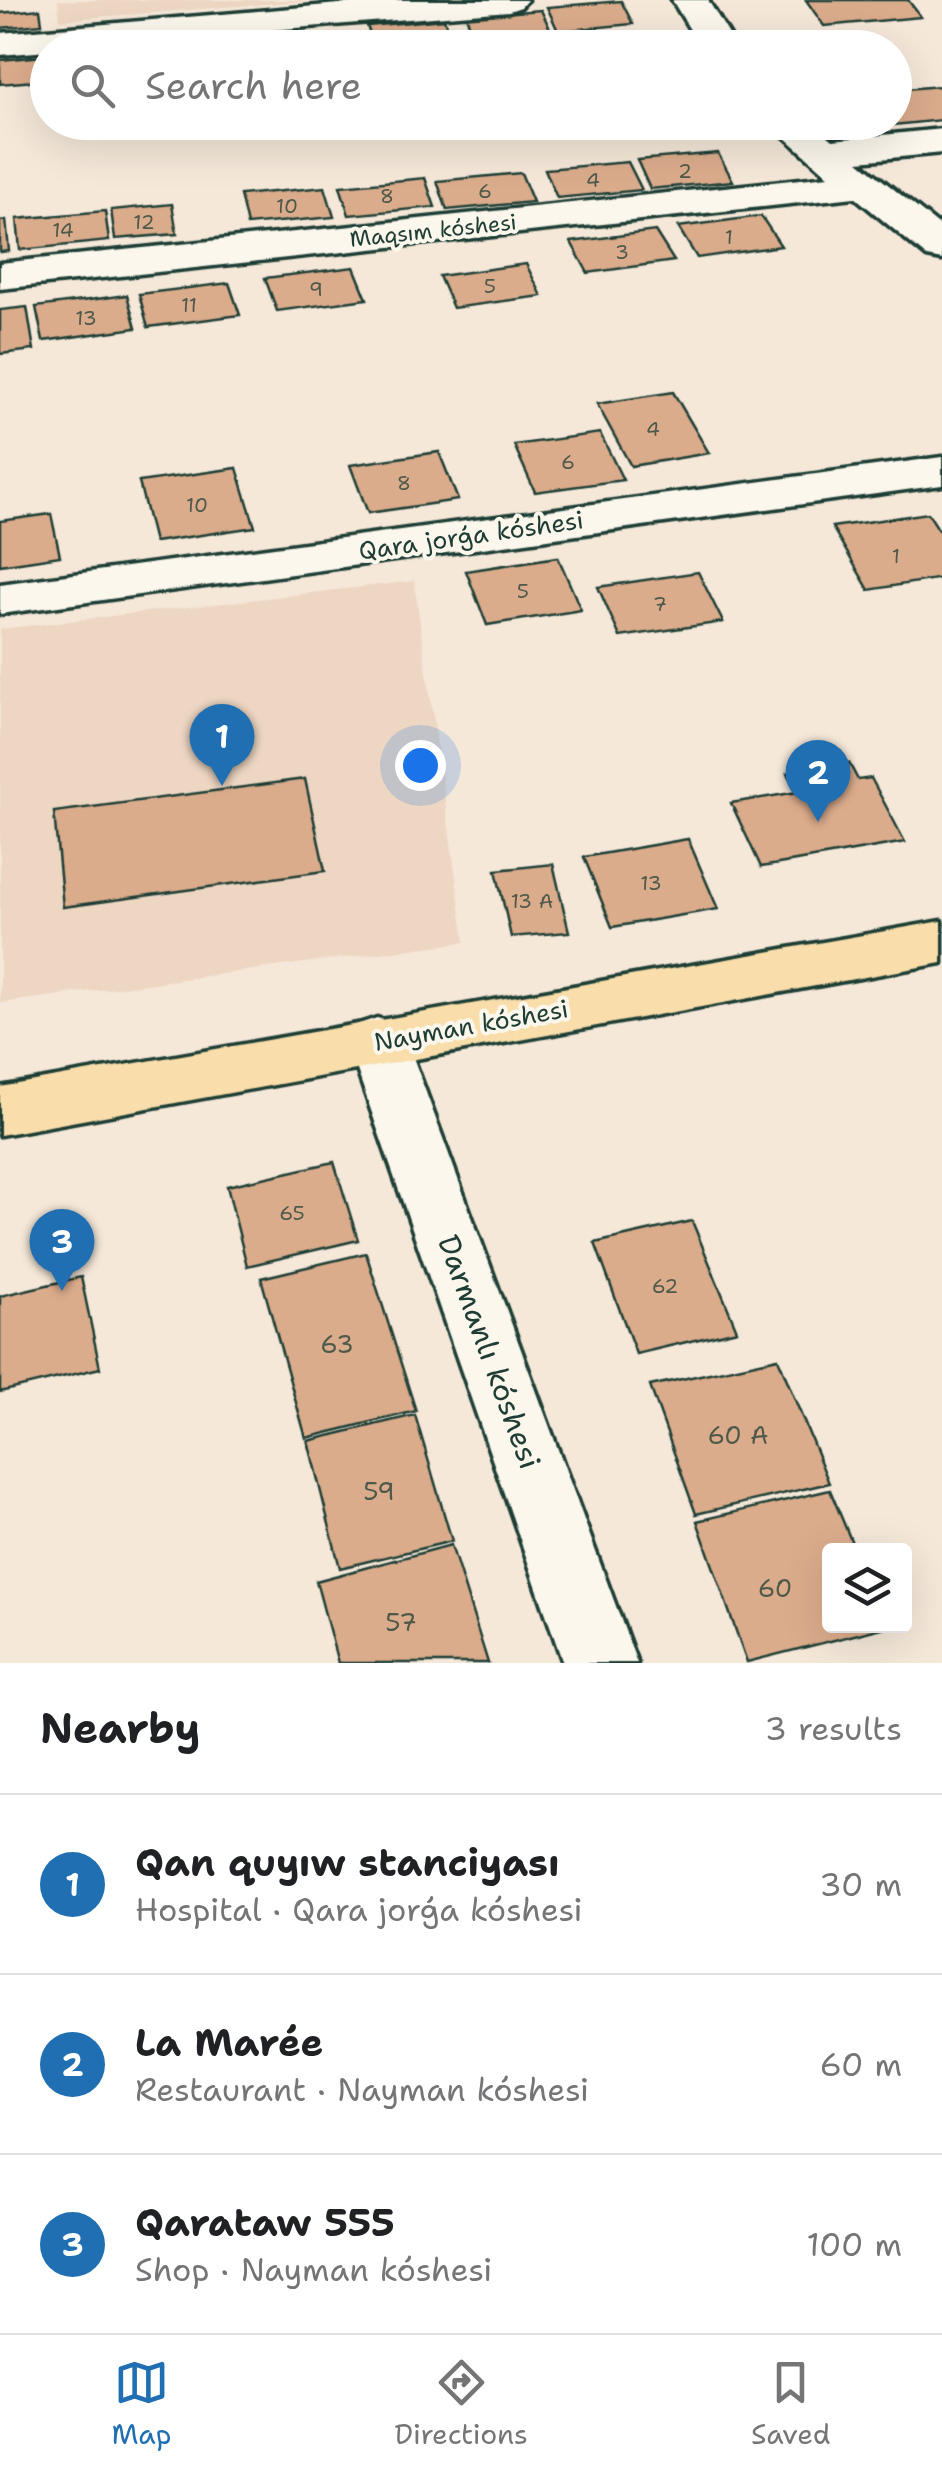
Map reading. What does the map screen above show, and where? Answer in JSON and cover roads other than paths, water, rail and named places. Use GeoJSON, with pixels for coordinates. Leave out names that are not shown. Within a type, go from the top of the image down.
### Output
{"type":"FeatureCollection","features":[{"type":"Feature","properties":{"kind":"main road","name":"Nayman kóshesi"},"geometry":{"type":"LineString","coordinates":[[0,1111],[942,942]]}},
{"type":"Feature","properties":{"kind":"street"},"geometry":{"type":"LineString","coordinates":[[162,30],[510,0]]}},
{"type":"Feature","properties":{"kind":"street"},"geometry":{"type":"LineString","coordinates":[[690,0],[708,30]]}},
{"type":"Feature","properties":{"kind":"street"},"geometry":{"type":"LineString","coordinates":[[0,44],[30,41]]}},
{"type":"Feature","properties":{"kind":"street"},"geometry":{"type":"LineString","coordinates":[[808,140],[942,248]]}},
{"type":"Feature","properties":{"kind":"street"},"geometry":{"type":"LineString","coordinates":[[824,153],[942,141]]}},
{"type":"Feature","properties":{"kind":"street","name":"Maqsım kóshesi"},"geometry":{"type":"LineString","coordinates":[[0,276],[865,184]]}},
{"type":"Feature","properties":{"kind":"street","name":"Qara jorǵa kóshesi"},"geometry":{"type":"LineString","coordinates":[[0,599],[942,471]]}},
{"type":"Feature","properties":{"kind":"street","name":"Darmanlı kóshesi"},"geometry":{"type":"LineString","coordinates":[[377,1041],[600,1663]]}},
{"type":"Feature","properties":{"kind":"place","name":"Qan quyıw stanciyası"},"geometry":{"type":"Point","coordinates":[222,786]}},
{"type":"Feature","properties":{"kind":"place","name":"La Marée"},"geometry":{"type":"Point","coordinates":[818,822]}},
{"type":"Feature","properties":{"kind":"place","name":"Qarataw 555"},"geometry":{"type":"Point","coordinates":[62,1291]}}]}
